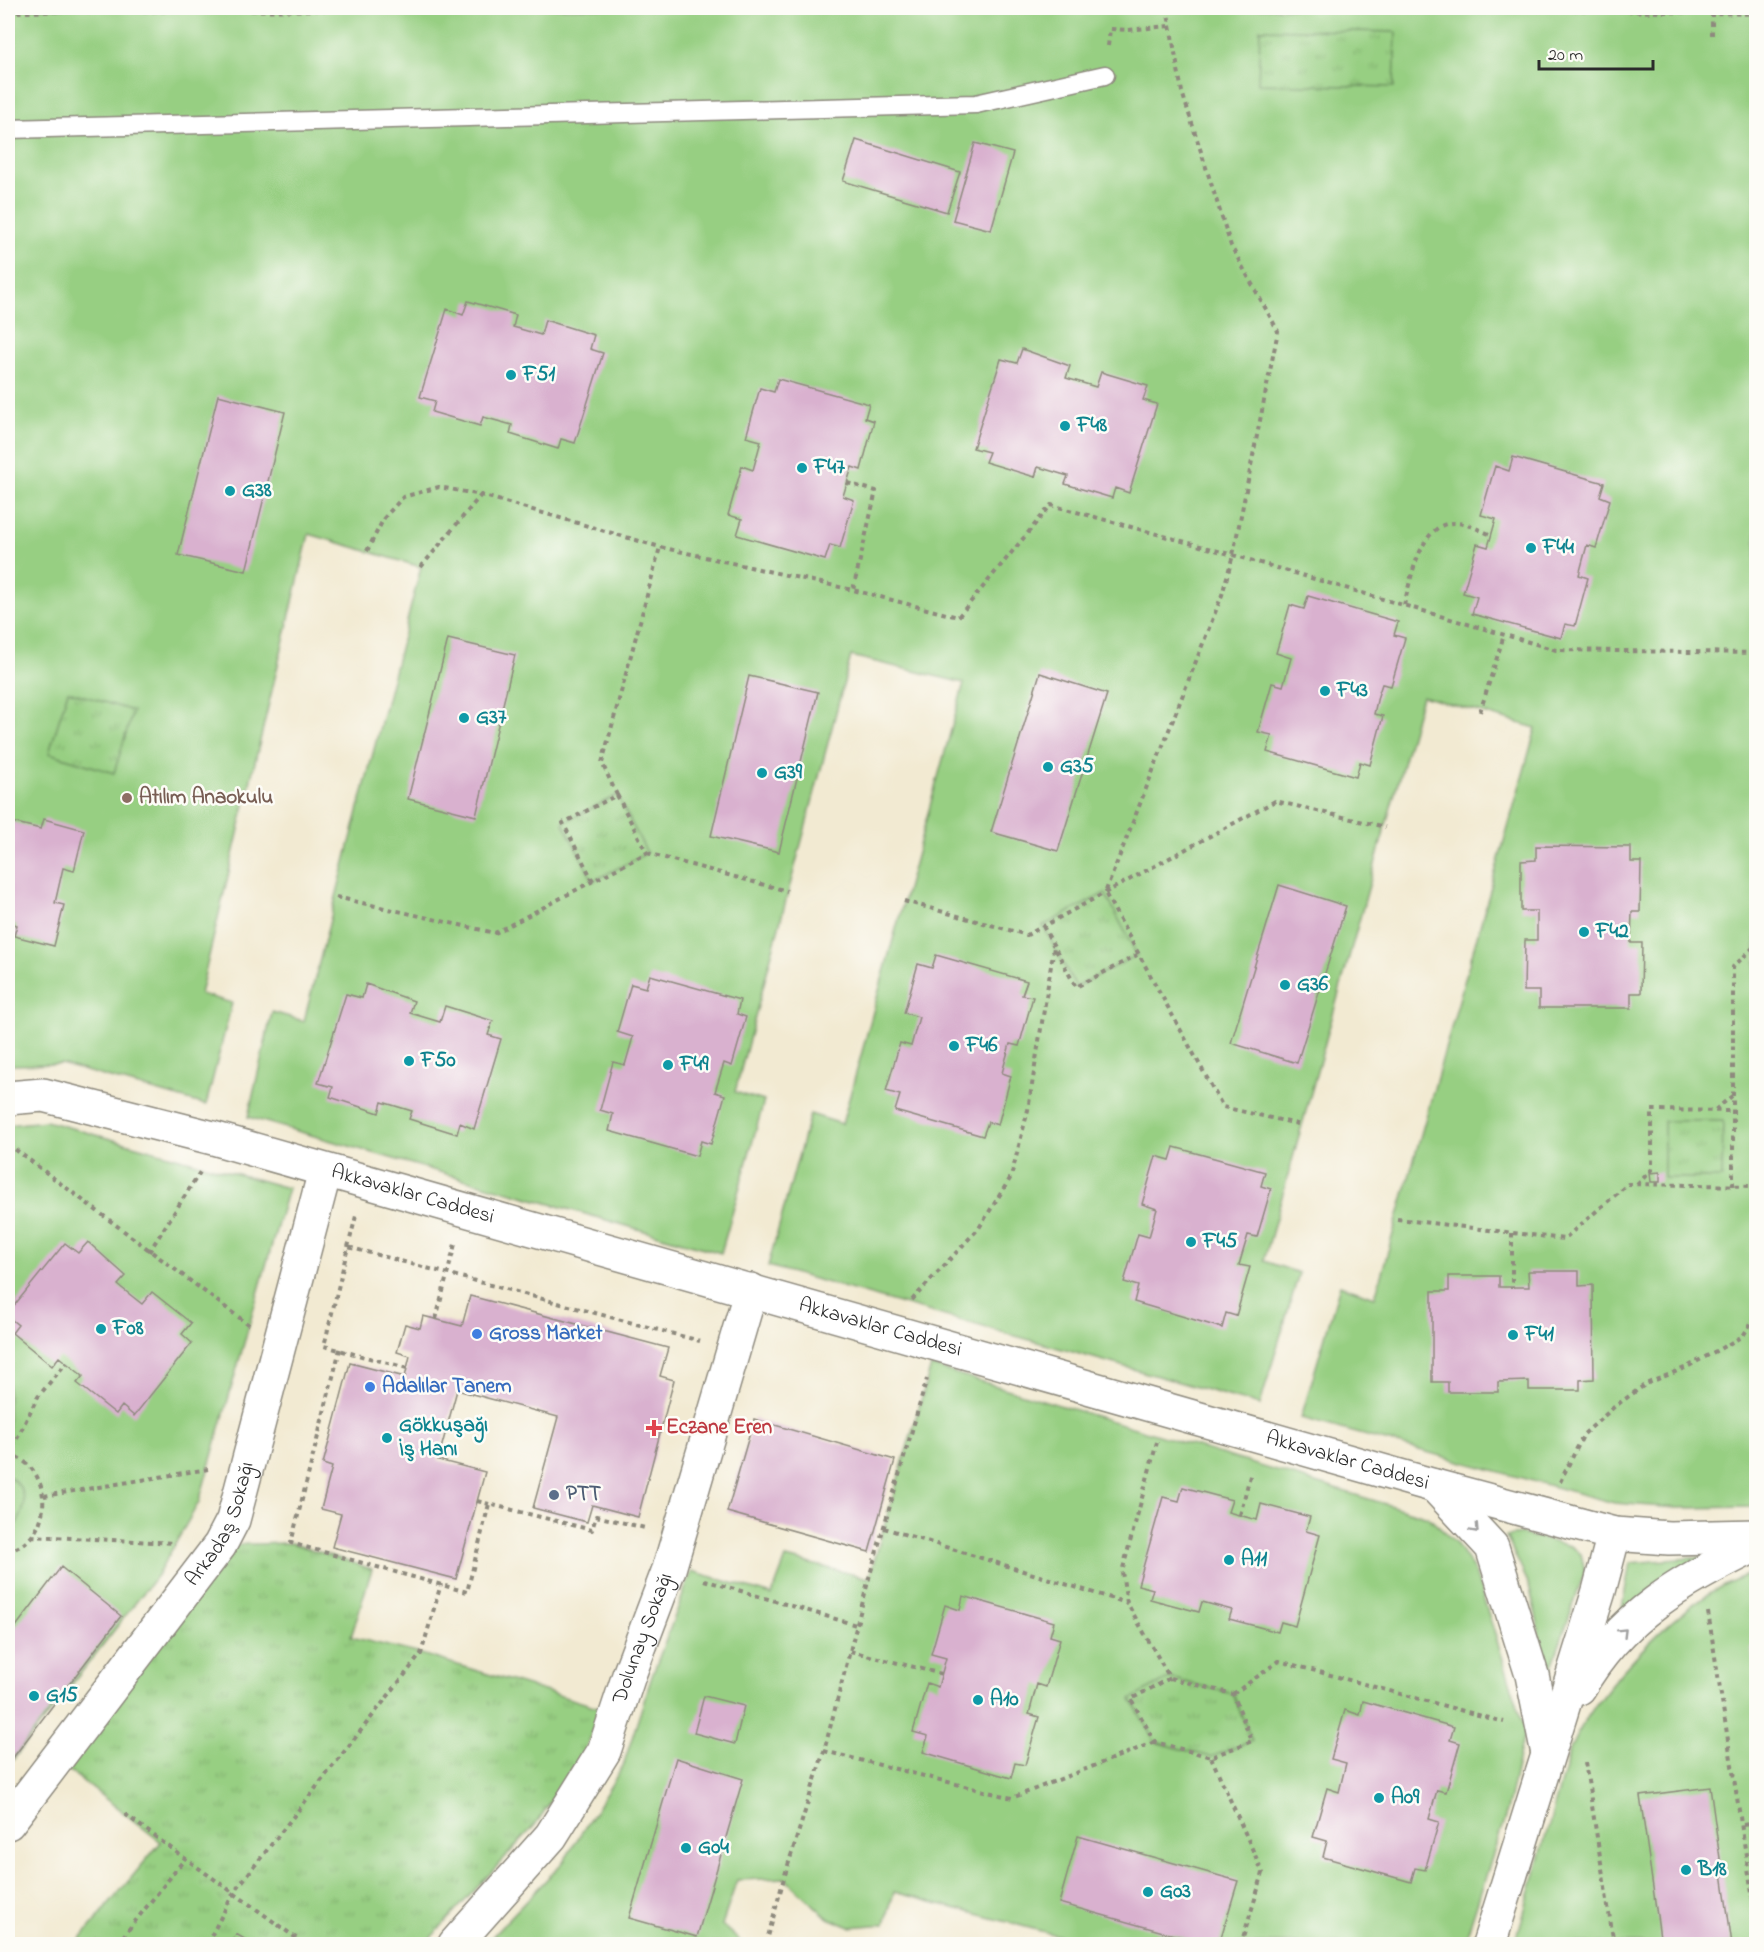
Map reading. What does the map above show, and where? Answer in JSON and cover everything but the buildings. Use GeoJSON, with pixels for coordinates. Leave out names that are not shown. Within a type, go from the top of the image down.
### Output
{"type":"FeatureCollection","features":[{"type":"Feature","properties":{"kind":"street","name":"Akkavaklar Caddesi"},"geometry":{"type":"LineString","coordinates":[[8,1098],[43,1095],[213,1138],[1435,1486],[1614,1534],[1670,1538],[1756,1536]]}},
{"type":"Feature","properties":{"kind":"street","name":"Arkadaş Sokağı"},"geometry":{"type":"LineString","coordinates":[[8,1823],[220,1545],[233,1520],[325,1171]]}},
{"type":"Feature","properties":{"kind":"street","name":"Dolunay Sokağı"},"geometry":{"type":"LineString","coordinates":[[455,1944],[551,1836],[604,1751],[679,1538],[752,1290]]}},
{"type":"Feature","properties":{"kind":"street"},"geometry":{"type":"LineString","coordinates":[[1435,1486],[1492,1547],[1532,1675],[1547,1752]]}},
{"type":"Feature","properties":{"kind":"street"},"geometry":{"type":"LineString","coordinates":[[1489,1944],[1599,1590],[1614,1534]]}},
{"type":"Feature","properties":{"kind":"street"},"geometry":{"type":"LineString","coordinates":[[1547,1752],[1596,1658],[1646,1609],[1695,1574],[1756,1545]]}},
{"type":"Feature","properties":{"kind":"lane"},"geometry":{"type":"LineString","coordinates":[[8,129],[976,104],[1105,75]]}},
{"type":"Feature","properties":{"kind":"path"},"geometry":{"type":"LineString","coordinates":[[8,12],[739,8]]}},
{"type":"Feature","properties":{"kind":"path"},"geometry":{"type":"LineString","coordinates":[[1167,8],[1182,92],[1231,246],[1278,332],[1233,555],[1222,595],[1105,893],[1137,955],[1223,1107],[1302,1125]]}},
{"type":"Feature","properties":{"kind":"path"},"geometry":{"type":"LineString","coordinates":[[1474,8],[1756,14]]}},
{"type":"Feature","properties":{"kind":"path"},"geometry":{"type":"LineString","coordinates":[[1712,13],[1712,35]]}},
{"type":"Feature","properties":{"kind":"path"},"geometry":{"type":"LineString","coordinates":[[1105,75],[1110,29],[1128,30],[1169,26]]}},
{"type":"Feature","properties":{"kind":"path"},"geometry":{"type":"LineString","coordinates":[[847,483],[876,491],[853,590]]}},
{"type":"Feature","properties":{"kind":"path"},"geometry":{"type":"LineString","coordinates":[[368,551],[384,518],[403,497],[439,487],[481,495],[660,547],[958,616],[1051,505],[1233,555],[1556,650],[1756,653]]}},
{"type":"Feature","properties":{"kind":"path"},"geometry":{"type":"LineString","coordinates":[[422,567],[481,495]]}},
{"type":"Feature","properties":{"kind":"path"},"geometry":{"type":"LineString","coordinates":[[1404,605],[1422,544],[1435,530],[1455,523],[1492,535]]}},
{"type":"Feature","properties":{"kind":"path"},"geometry":{"type":"LineString","coordinates":[[647,853],[602,763],[660,547]]}},
{"type":"Feature","properties":{"kind":"path"},"geometry":{"type":"LineString","coordinates":[[1480,712],[1504,635]]}},
{"type":"Feature","properties":{"kind":"path"},"geometry":{"type":"LineString","coordinates":[[593,881],[562,823],[616,795]]}},
{"type":"Feature","properties":{"kind":"path"},"geometry":{"type":"LineString","coordinates":[[904,901],[1027,935],[1275,801],[1385,827]]}},
{"type":"Feature","properties":{"kind":"path"},"geometry":{"type":"LineString","coordinates":[[336,897],[495,933],[647,853],[787,891]]}},
{"type":"Feature","properties":{"kind":"path"},"geometry":{"type":"LineString","coordinates":[[1043,926],[1076,987],[1137,955]]}},
{"type":"Feature","properties":{"kind":"path"},"geometry":{"type":"LineString","coordinates":[[1733,1186],[1733,967],[1756,945]]}},
{"type":"Feature","properties":{"kind":"path"},"geometry":{"type":"LineString","coordinates":[[907,1305],[979,1228],[1011,1177],[1028,1110],[1054,947]]}},
{"type":"Feature","properties":{"kind":"path"},"geometry":{"type":"LineString","coordinates":[[1714,1111],[1733,1095]]}},
{"type":"Feature","properties":{"kind":"path"},"geometry":{"type":"LineString","coordinates":[[1637,1185],[1652,1169],[1652,1110],[1733,1111]]}},
{"type":"Feature","properties":{"kind":"path"},"geometry":{"type":"LineString","coordinates":[[8,1144],[249,1325]]}},
{"type":"Feature","properties":{"kind":"path"},"geometry":{"type":"LineString","coordinates":[[149,1252],[206,1164]]}},
{"type":"Feature","properties":{"kind":"path"},"geometry":{"type":"LineString","coordinates":[[1397,1219],[1564,1239],[1628,1184],[1756,1186]]}},
{"type":"Feature","properties":{"kind":"path"},"geometry":{"type":"LineString","coordinates":[[358,1208],[324,1346],[407,1368]]}},
{"type":"Feature","properties":{"kind":"path"},"geometry":{"type":"LineString","coordinates":[[1512,1233],[1512,1287]]}},
{"type":"Feature","properties":{"kind":"path"},"geometry":{"type":"LineString","coordinates":[[436,1319],[457,1237]]}},
{"type":"Feature","properties":{"kind":"path"},"geometry":{"type":"LineString","coordinates":[[348,1247],[701,1341],[698,1353]]}},
{"type":"Feature","properties":{"kind":"path"},"geometry":{"type":"LineString","coordinates":[[1557,1487],[1584,1434],[1614,1407],[1646,1384],[1687,1367],[1743,1336],[1756,1316]]}},
{"type":"Feature","properties":{"kind":"path"},"geometry":{"type":"LineString","coordinates":[[340,1350],[291,1543],[467,1592],[489,1504]]}},
{"type":"Feature","properties":{"kind":"path"},"geometry":{"type":"LineString","coordinates":[[8,1551],[26,1542],[31,1536],[43,1514],[44,1497],[39,1480],[28,1465],[8,1454],[37,1398],[66,1363]]}},
{"type":"Feature","properties":{"kind":"path"},"geometry":{"type":"LineString","coordinates":[[766,1944],[784,1878],[825,1751],[856,1625],[928,1377]]}},
{"type":"Feature","properties":{"kind":"path"},"geometry":{"type":"LineString","coordinates":[[1159,1436],[1122,1572],[1127,1603],[1170,1678]]}},
{"type":"Feature","properties":{"kind":"path"},"geometry":{"type":"LineString","coordinates":[[1240,1515],[1253,1464]]}},
{"type":"Feature","properties":{"kind":"path"},"geometry":{"type":"LineString","coordinates":[[44,1497],[208,1469]]}},
{"type":"Feature","properties":{"kind":"path"},"geometry":{"type":"LineString","coordinates":[[477,1501],[592,1530],[596,1516],[679,1538]]}},
{"type":"Feature","properties":{"kind":"path"},"geometry":{"type":"LineString","coordinates":[[646,1529],[649,1518]]}},
{"type":"Feature","properties":{"kind":"path"},"geometry":{"type":"LineString","coordinates":[[884,1528],[1127,1603]]}},
{"type":"Feature","properties":{"kind":"path"},"geometry":{"type":"LineString","coordinates":[[31,1536],[176,1543]]}},
{"type":"Feature","properties":{"kind":"path"},"geometry":{"type":"LineString","coordinates":[[669,1569],[856,1625]]}},
{"type":"Feature","properties":{"kind":"path"},"geometry":{"type":"LineString","coordinates":[[207,1944],[234,1892],[421,1654],[441,1584]]}},
{"type":"Feature","properties":{"kind":"path"},"geometry":{"type":"LineString","coordinates":[[1707,1608],[1756,1919]]}},
{"type":"Feature","properties":{"kind":"path"},"geometry":{"type":"LineString","coordinates":[[850,1651],[942,1674]]}},
{"type":"Feature","properties":{"kind":"path"},"geometry":{"type":"LineString","coordinates":[[1233,1694],[1279,1660],[1514,1725]]}},
{"type":"Feature","properties":{"kind":"path"},"geometry":{"type":"LineString","coordinates":[[1155,1742],[1131,1699],[1170,1678],[1233,1694]]}},
{"type":"Feature","properties":{"kind":"path"},"geometry":{"type":"LineString","coordinates":[[825,1751],[1012,1798],[1155,1742],[1211,1757],[1252,1741],[1233,1694]]}},
{"type":"Feature","properties":{"kind":"path"},"geometry":{"type":"LineString","coordinates":[[1211,1757],[1263,1874],[1241,1944]]}},
{"type":"Feature","properties":{"kind":"path"},"geometry":{"type":"LineString","coordinates":[[1585,1761],[1614,1944]]}},
{"type":"Feature","properties":{"kind":"path"},"geometry":{"type":"LineString","coordinates":[[126,1814],[184,1860],[234,1892],[304,1944]]}},
{"type":"Feature","properties":{"kind":"path"},"geometry":{"type":"LineString","coordinates":[[1743,1825],[1756,1823]]}},
{"type":"Feature","properties":{"kind":"path"},"geometry":{"type":"LineString","coordinates":[[117,1944],[184,1860]]}},
{"type":"Feature","properties":{"kind":"green space"},"geometry":{"type":"Polygon","coordinates":[[[8,8],[1756,8],[1756,1507],[1676,1508],[1614,1503],[1301,1418],[1340,1285],[1375,1297],[1536,728],[1422,696],[1264,1261],[1299,1273],[1260,1405],[768,1266],[810,1114],[842,1124],[964,683],[851,656],[735,1092],[764,1101],[721,1253],[248,1117],[272,1012],[304,1021],[421,567],[309,534],[200,994],[232,1003],[206,1105],[61,1064],[8,1065],[8,8]]]}},
{"type":"Feature","properties":{"kind":"green space"},"geometry":{"type":"Polygon","coordinates":[[[1260,29],[1396,32],[1394,87],[1258,84],[1260,29]]]}},
{"type":"Feature","properties":{"kind":"green space"},"geometry":{"type":"Polygon","coordinates":[[[68,691],[133,711],[114,773],[49,753],[68,691]]]}},
{"type":"Feature","properties":{"kind":"green space"},"geometry":{"type":"Polygon","coordinates":[[[617,795],[647,853],[593,881],[563,823],[617,795]]]}},
{"type":"Feature","properties":{"kind":"green space"},"geometry":{"type":"Polygon","coordinates":[[[1105,893],[1137,955],[1076,987],[1043,926],[1105,893]]]}},
{"type":"Feature","properties":{"kind":"green space"},"geometry":{"type":"Polygon","coordinates":[[[46,1121],[288,1188],[199,1502],[158,1574],[8,1766],[8,1125],[46,1121]]]}},
{"type":"Feature","properties":{"kind":"green space"},"geometry":{"type":"Polygon","coordinates":[[[1664,1121],[1723,1121],[1722,1178],[1664,1178],[1664,1121]]]}},
{"type":"Feature","properties":{"kind":"green space"},"geometry":{"type":"Polygon","coordinates":[[[931,1366],[1428,1517],[1456,1543],[1475,1572],[1525,1728],[1507,1811],[1464,1944],[1090,1944],[894,1892],[885,1924],[850,1927],[828,1918],[784,1878],[737,1880],[722,1925],[743,1944],[485,1944],[564,1861],[623,1766],[652,1676],[692,1571],[772,1595],[786,1558],[869,1578],[931,1366]]]}},
{"type":"Feature","properties":{"kind":"green space"},"geometry":{"type":"Polygon","coordinates":[[[8,1476],[20,1488],[24,1503],[20,1518],[8,1531],[8,1476]]]}},
{"type":"Feature","properties":{"kind":"green space"},"geometry":{"type":"Polygon","coordinates":[[[1522,1534],[1570,1546],[1581,1554],[1585,1571],[1545,1687],[1538,1624],[1529,1585],[1506,1536],[1522,1534]]]}},
{"type":"Feature","properties":{"kind":"green space"},"geometry":{"type":"Polygon","coordinates":[[[291,1543],[372,1569],[351,1637],[421,1654],[601,1708],[586,1749],[535,1825],[425,1944],[76,1944],[161,1842],[57,1761],[220,1545],[291,1543]]]}},
{"type":"Feature","properties":{"kind":"green space"},"geometry":{"type":"Polygon","coordinates":[[[1715,1556],[1620,1620],[1630,1563],[1715,1556]]]}},
{"type":"Feature","properties":{"kind":"green space"},"geometry":{"type":"Polygon","coordinates":[[[1756,1571],[1756,1944],[1515,1944],[1571,1747],[1582,1725],[1636,1656],[1680,1615],[1726,1584],[1756,1571]]]}},
{"type":"Feature","properties":{"kind":"green space"},"geometry":{"type":"Polygon","coordinates":[[[1170,1678],[1233,1694],[1252,1741],[1211,1757],[1155,1742],[1131,1699],[1170,1678]]]}},
{"type":"Feature","properties":{"kind":"place","name":"F51"},"geometry":{"type":"Point","coordinates":[511,375]}},
{"type":"Feature","properties":{"kind":"place","name":"F48"},"geometry":{"type":"Point","coordinates":[1065,426]}},
{"type":"Feature","properties":{"kind":"place","name":"F47"},"geometry":{"type":"Point","coordinates":[802,468]}},
{"type":"Feature","properties":{"kind":"place","name":"G38"},"geometry":{"type":"Point","coordinates":[230,491]}},
{"type":"Feature","properties":{"kind":"place","name":"F44"},"geometry":{"type":"Point","coordinates":[1531,548]}},
{"type":"Feature","properties":{"kind":"place","name":"F43"},"geometry":{"type":"Point","coordinates":[1325,691]}},
{"type":"Feature","properties":{"kind":"place","name":"G37"},"geometry":{"type":"Point","coordinates":[464,718]}},
{"type":"Feature","properties":{"kind":"place","name":"G35"},"geometry":{"type":"Point","coordinates":[1048,767]}},
{"type":"Feature","properties":{"kind":"place","name":"G39"},"geometry":{"type":"Point","coordinates":[762,773]}},
{"type":"Feature","properties":{"kind":"place","name":"Atılım Anaokulu"},"geometry":{"type":"Point","coordinates":[127,798]}},
{"type":"Feature","properties":{"kind":"place","name":"F42"},"geometry":{"type":"Point","coordinates":[1584,932]}},
{"type":"Feature","properties":{"kind":"place","name":"G36"},"geometry":{"type":"Point","coordinates":[1285,985]}},
{"type":"Feature","properties":{"kind":"place","name":"F46"},"geometry":{"type":"Point","coordinates":[954,1046]}},
{"type":"Feature","properties":{"kind":"place","name":"F50"},"geometry":{"type":"Point","coordinates":[409,1061]}},
{"type":"Feature","properties":{"kind":"place","name":"F49"},"geometry":{"type":"Point","coordinates":[668,1065]}},
{"type":"Feature","properties":{"kind":"place","name":"F45"},"geometry":{"type":"Point","coordinates":[1191,1242]}},
{"type":"Feature","properties":{"kind":"place","name":"F08"},"geometry":{"type":"Point","coordinates":[101,1329]}},
{"type":"Feature","properties":{"kind":"place","name":"Gross Market"},"geometry":{"type":"Point","coordinates":[477,1334]}},
{"type":"Feature","properties":{"kind":"place","name":"F41"},"geometry":{"type":"Point","coordinates":[1513,1335]}},
{"type":"Feature","properties":{"kind":"place","name":"Adalılar Tanem"},"geometry":{"type":"Point","coordinates":[370,1387]}},
{"type":"Feature","properties":{"kind":"place","name":"Eczane Eren"},"geometry":{"type":"Point","coordinates":[654,1428]}},
{"type":"Feature","properties":{"kind":"place","name":"Gökkuşağı İş Hanı"},"geometry":{"type":"Point","coordinates":[387,1438]}},
{"type":"Feature","properties":{"kind":"place","name":"PTT"},"geometry":{"type":"Point","coordinates":[554,1495]}},
{"type":"Feature","properties":{"kind":"place","name":"A11"},"geometry":{"type":"Point","coordinates":[1229,1560]}},
{"type":"Feature","properties":{"kind":"place","name":"G15"},"geometry":{"type":"Point","coordinates":[34,1696]}},
{"type":"Feature","properties":{"kind":"place","name":"A10"},"geometry":{"type":"Point","coordinates":[978,1700]}},
{"type":"Feature","properties":{"kind":"place","name":"A09"},"geometry":{"type":"Point","coordinates":[1379,1798]}},
{"type":"Feature","properties":{"kind":"place","name":"G04"},"geometry":{"type":"Point","coordinates":[686,1848]}},
{"type":"Feature","properties":{"kind":"place","name":"B18"},"geometry":{"type":"Point","coordinates":[1686,1870]}},
{"type":"Feature","properties":{"kind":"place","name":"G03"},"geometry":{"type":"Point","coordinates":[1148,1892]}}]}
